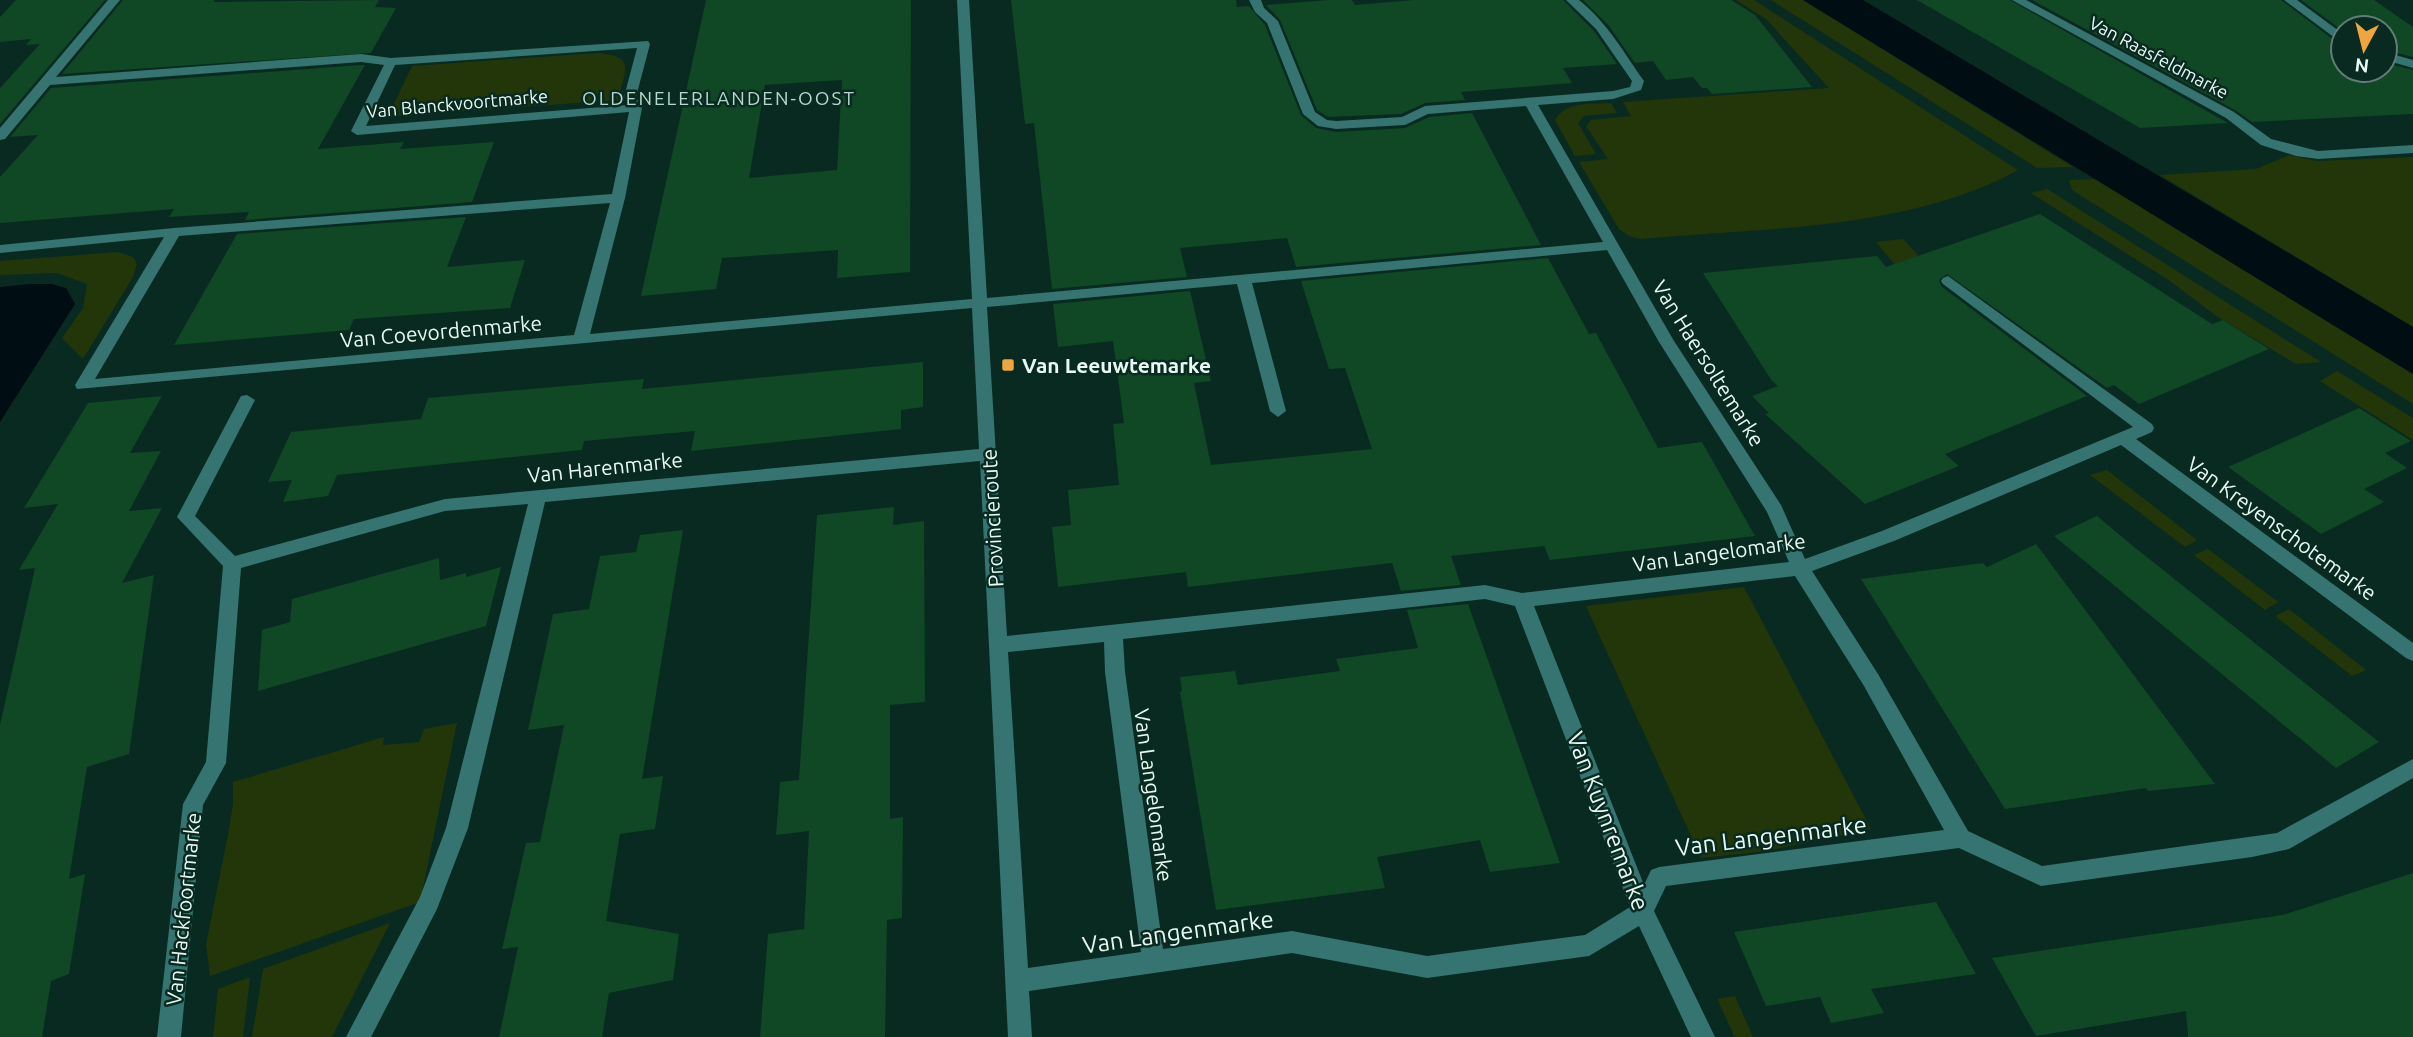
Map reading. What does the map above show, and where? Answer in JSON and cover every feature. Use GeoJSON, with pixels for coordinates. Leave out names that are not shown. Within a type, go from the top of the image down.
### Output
{"type":"FeatureCollection","features":[{"type":"Feature","properties":{"kind":"street"},"geometry":{"type":"LineString","coordinates":[[0,136],[114,0]]}},
{"type":"Feature","properties":{"kind":"street","name":"Provincieroute"},"geometry":{"type":"LineString","coordinates":[[963,0],[1020,1037]]}},
{"type":"Feature","properties":{"kind":"street"},"geometry":{"type":"LineString","coordinates":[[1255,0],[1259,10],[1272,20],[1309,114],[1323,123],[1336,125],[1405,121],[1425,110],[1613,95],[1634,90],[1638,81],[1586,10],[1572,0]]}},
{"type":"Feature","properties":{"kind":"street","name":"Van Raasfeldmarke"},"geometry":{"type":"LineString","coordinates":[[2018,0],[2230,115],[2254,135],[2280,147],[2318,155],[2413,149]]}},
{"type":"Feature","properties":{"kind":"street"},"geometry":{"type":"LineString","coordinates":[[2290,0],[2329,29]]}},
{"type":"Feature","properties":{"kind":"street"},"geometry":{"type":"LineString","coordinates":[[48,81],[361,58],[391,62],[644,44],[631,97],[636,108],[618,198],[581,339]]}},
{"type":"Feature","properties":{"kind":"street","name":"Van Blanckvoortmarke"},"geometry":{"type":"LineString","coordinates":[[391,62],[357,131],[636,108]]}},
{"type":"Feature","properties":{"kind":"street","name":"Van Haersoltemarke"},"geometry":{"type":"LineString","coordinates":[[1530,102],[1696,390],[1775,510],[1800,568],[1871,680],[1960,838]]}},
{"type":"Feature","properties":{"kind":"street"},"geometry":{"type":"LineString","coordinates":[[0,249],[174,232],[618,198]]}},
{"type":"Feature","properties":{"kind":"street","name":"Van Coevordenmarke"},"geometry":{"type":"LineString","coordinates":[[174,232],[83,385],[980,302]]}},
{"type":"Feature","properties":{"kind":"street"},"geometry":{"type":"LineString","coordinates":[[980,302],[1612,245]]}},
{"type":"Feature","properties":{"kind":"street"},"geometry":{"type":"LineString","coordinates":[[1243,278],[1278,411]]}},
{"type":"Feature","properties":{"kind":"street","name":"Van Langelomarke"},"geometry":{"type":"LineString","coordinates":[[998,645],[1485,592],[1522,600],[1800,568],[1888,536],[2146,428],[1948,281]]}},
{"type":"Feature","properties":{"kind":"street"},"geometry":{"type":"LineString","coordinates":[[232,564],[186,517],[247,400]]}},
{"type":"Feature","properties":{"kind":"street","name":"Van Kreyenschotemarke"},"geometry":{"type":"LineString","coordinates":[[2124,439],[2413,653]]}},
{"type":"Feature","properties":{"kind":"street","name":"Van Harenmarke"},"geometry":{"type":"LineString","coordinates":[[232,564],[445,505],[990,454]]}},
{"type":"Feature","properties":{"kind":"street"},"geometry":{"type":"LineString","coordinates":[[358,1037],[429,902],[457,828],[538,497]]}},
{"type":"Feature","properties":{"kind":"street","name":"Van Hackfoortmarke"},"geometry":{"type":"LineString","coordinates":[[169,1037],[193,804],[216,763],[232,564]]}},
{"type":"Feature","properties":{"kind":"street","name":"Van Kuynremarke"},"geometry":{"type":"LineString","coordinates":[[1522,600],[1643,911],[1703,1037]]}},
{"type":"Feature","properties":{"kind":"street","name":"Van Langelomarke"},"geometry":{"type":"LineString","coordinates":[[1113,632],[1115,672],[1154,963]]}},
{"type":"Feature","properties":{"kind":"street"},"geometry":{"type":"LineString","coordinates":[[1960,838],[2040,876],[2281,842],[2413,768]]}},
{"type":"Feature","properties":{"kind":"street","name":"Van Langenmarke"},"geometry":{"type":"LineString","coordinates":[[1017,981],[1292,942],[1427,967],[1589,945],[1643,911],[1660,877],[1960,838]]}},
{"type":"Feature","properties":{"kind":"green space"},"geometry":{"type":"Polygon","coordinates":[[[1736,0],[1754,0],[2018,170],[1976,190],[1931,205],[1883,215],[1785,228],[1641,239],[1629,236],[1619,229],[1579,162],[1608,159],[1586,126],[1591,120],[1631,116],[1623,102],[1829,88],[1766,19],[1736,0]]]}},
{"type":"Feature","properties":{"kind":"green space"},"geometry":{"type":"Polygon","coordinates":[[[1771,0],[1803,0],[2073,167],[2037,168],[1771,0]]]}},
{"type":"Feature","properties":{"kind":"green space"},"geometry":{"type":"Polygon","coordinates":[[[597,53],[618,57],[623,61],[625,73],[618,100],[398,116],[389,114],[412,66],[597,53]]]}},
{"type":"Feature","properties":{"kind":"green space"},"geometry":{"type":"Polygon","coordinates":[[[1611,103],[1617,113],[1584,116],[1578,123],[1596,154],[1575,156],[1555,120],[1572,107],[1611,103]]]}},
{"type":"Feature","properties":{"kind":"green space"},"geometry":{"type":"Polygon","coordinates":[[[2289,155],[2317,161],[2413,157],[2413,327],[2160,175],[2256,169],[2289,155]]]}},
{"type":"Feature","properties":{"kind":"green space"},"geometry":{"type":"Polygon","coordinates":[[[2095,179],[2413,374],[2413,404],[2072,190],[2069,180],[2095,179]]]}},
{"type":"Feature","properties":{"kind":"green space"},"geometry":{"type":"Polygon","coordinates":[[[2047,189],[2321,362],[2296,364],[2215,315],[2170,281],[2031,193],[2047,189]]]}},
{"type":"Feature","properties":{"kind":"green space"},"geometry":{"type":"Polygon","coordinates":[[[1903,239],[1930,268],[1906,278],[1876,242],[1903,239]]]}},
{"type":"Feature","properties":{"kind":"green space"},"geometry":{"type":"Polygon","coordinates":[[[118,252],[133,257],[137,264],[133,277],[83,359],[62,338],[83,308],[87,284],[57,273],[0,275],[0,261],[118,252]]]}},
{"type":"Feature","properties":{"kind":"green space"},"geometry":{"type":"Polygon","coordinates":[[[2337,371],[2413,418],[2413,440],[2320,381],[2337,371]]]}},
{"type":"Feature","properties":{"kind":"green space"},"geometry":{"type":"Polygon","coordinates":[[[2107,470],[2197,540],[2185,547],[2090,475],[2107,470]]]}},
{"type":"Feature","properties":{"kind":"green space"},"geometry":{"type":"Polygon","coordinates":[[[2208,549],[2278,602],[2265,610],[2194,555],[2208,549]]]}},
{"type":"Feature","properties":{"kind":"green space"},"geometry":{"type":"Polygon","coordinates":[[[1744,587],[1871,829],[1766,851],[1701,858],[1586,606],[1744,587]]]}},
{"type":"Feature","properties":{"kind":"green space"},"geometry":{"type":"Polygon","coordinates":[[[2289,609],[2366,670],[2352,676],[2275,616],[2289,609]]]}},
{"type":"Feature","properties":{"kind":"green space"},"geometry":{"type":"Polygon","coordinates":[[[457,723],[420,902],[210,976],[206,944],[228,835],[233,782],[384,737],[383,745],[419,742],[424,729],[457,723]]]}},
{"type":"Feature","properties":{"kind":"green space"},"geometry":{"type":"Polygon","coordinates":[[[390,923],[332,1037],[252,1037],[263,969],[390,923]]]}},
{"type":"Feature","properties":{"kind":"green space"},"geometry":{"type":"Polygon","coordinates":[[[250,977],[243,1037],[213,1037],[218,989],[250,977]]]}},
{"type":"Feature","properties":{"kind":"green space"},"geometry":{"type":"Polygon","coordinates":[[[1735,996],[1753,1037],[1735,1037],[1717,999],[1735,996]]]}},
{"type":"Feature","properties":{"kind":"shaded area"},"geometry":{"type":"Polygon","coordinates":[[[1803,0],[1863,0],[2413,327],[2413,374],[1803,0]]]}},
{"type":"Feature","properties":{"kind":"shaded area"},"geometry":{"type":"Polygon","coordinates":[[[52,284],[66,288],[75,304],[0,422],[0,287],[52,284]]]}},
{"type":"Feature","properties":{"kind":"building"},"geometry":{"type":"Polygon","coordinates":[[[16,0],[105,0],[0,124],[0,88],[40,44],[26,45],[31,39],[0,42],[0,17],[16,0]]]}},
{"type":"Feature","properties":{"kind":"building"},"geometry":{"type":"Polygon","coordinates":[[[123,0],[379,0],[375,7],[396,8],[371,53],[62,74],[123,0]]]}},
{"type":"Feature","properties":{"kind":"building"},"geometry":{"type":"Polygon","coordinates":[[[706,0],[911,0],[910,272],[837,278],[838,250],[722,258],[716,289],[641,296],[706,0]],[[842,80],[765,85],[749,178],[837,170],[842,80]]]}},
{"type":"Feature","properties":{"kind":"building"},"geometry":{"type":"Polygon","coordinates":[[[1011,0],[1236,0],[1237,7],[1249,6],[1265,25],[1301,115],[1316,128],[1336,132],[1405,128],[1429,117],[1472,113],[1541,245],[1296,267],[1287,238],[1180,248],[1187,277],[1052,289],[1034,123],[1025,124],[1011,0]]]}},
{"type":"Feature","properties":{"kind":"building"},"geometry":{"type":"Polygon","coordinates":[[[1352,0],[1355,5],[1414,0],[1563,0],[1594,31],[1617,64],[1563,68],[1572,83],[1461,92],[1465,100],[1425,103],[1401,114],[1328,117],[1317,110],[1280,20],[1266,5],[1352,0]]]}},
{"type":"Feature","properties":{"kind":"building"},"geometry":{"type":"Polygon","coordinates":[[[1583,0],[1731,0],[1755,15],[1812,87],[1712,94],[1707,88],[1702,88],[1693,77],[1666,80],[1653,61],[1635,63],[1609,26],[1583,0]]]}},
{"type":"Feature","properties":{"kind":"building"},"geometry":{"type":"Polygon","coordinates":[[[1917,0],[2010,0],[2228,123],[2140,128],[1917,0]]]}},
{"type":"Feature","properties":{"kind":"building"},"geometry":{"type":"Polygon","coordinates":[[[2032,0],[2281,0],[2329,36],[2329,84],[2399,84],[2399,66],[2413,70],[2413,114],[2252,122],[2235,110],[2032,0]]]}},
{"type":"Feature","properties":{"kind":"building"},"geometry":{"type":"Polygon","coordinates":[[[2301,0],[2374,0],[2394,14],[2329,14],[2329,21],[2301,0]]]}},
{"type":"Feature","properties":{"kind":"building"},"geometry":{"type":"Polygon","coordinates":[[[2399,17],[2413,27],[2413,57],[2399,54],[2399,17]]]}},
{"type":"Feature","properties":{"kind":"building"},"geometry":{"type":"Polygon","coordinates":[[[365,65],[318,149],[404,142],[400,149],[494,142],[472,202],[245,220],[249,212],[169,217],[174,209],[0,223],[0,177],[38,135],[10,137],[51,88],[365,65]]]}},
{"type":"Feature","properties":{"kind":"building"},"geometry":{"type":"Polygon","coordinates":[[[2040,214],[2212,324],[2223,320],[2269,349],[2139,404],[2114,385],[2107,388],[1947,274],[1939,280],[1941,286],[2087,396],[1945,454],[1959,466],[1865,504],[1765,414],[1769,413],[1752,396],[1778,386],[1772,381],[1703,273],[1877,256],[1886,267],[2040,214]]]}},
{"type":"Feature","properties":{"kind":"building"},"geometry":{"type":"Polygon","coordinates":[[[466,217],[447,267],[525,260],[510,308],[354,319],[349,330],[174,345],[237,234],[466,217]]]}},
{"type":"Feature","properties":{"kind":"building"},"geometry":{"type":"Polygon","coordinates":[[[1548,258],[1589,334],[1596,333],[1658,448],[1702,442],[1755,536],[1550,560],[1544,546],[1451,556],[1461,585],[1401,591],[1392,563],[1188,587],[1186,572],[1058,587],[1052,527],[1071,525],[1068,490],[1119,485],[1113,424],[1124,423],[1113,341],[1058,347],[1053,304],[1190,291],[1211,381],[1194,383],[1211,465],[1372,449],[1345,368],[1329,369],[1301,281],[1548,258]]]}},
{"type":"Feature","properties":{"kind":"building"},"geometry":{"type":"Polygon","coordinates":[[[923,362],[923,407],[901,410],[901,429],[691,451],[695,431],[584,441],[582,450],[337,475],[328,496],[283,502],[292,480],[268,482],[291,432],[421,419],[428,398],[644,379],[642,389],[923,362]]]}},
{"type":"Feature","properties":{"kind":"building"},"geometry":{"type":"Polygon","coordinates":[[[162,396],[130,453],[161,451],[129,511],[162,508],[122,583],[154,575],[129,754],[87,767],[69,879],[85,874],[69,974],[51,981],[42,1037],[0,1037],[0,725],[35,568],[19,570],[58,504],[24,508],[88,403],[162,396]]]}},
{"type":"Feature","properties":{"kind":"building"},"geometry":{"type":"Polygon","coordinates":[[[2359,408],[2411,441],[2385,453],[2407,468],[2364,489],[2384,502],[2321,534],[2228,467],[2359,408]]]}},
{"type":"Feature","properties":{"kind":"building"},"geometry":{"type":"Polygon","coordinates":[[[894,507],[893,525],[924,521],[925,702],[890,705],[890,819],[903,817],[902,918],[887,920],[885,1037],[760,1037],[768,934],[804,929],[809,831],[776,835],[780,782],[799,780],[817,515],[894,507]]]}},
{"type":"Feature","properties":{"kind":"building"},"geometry":{"type":"Polygon","coordinates":[[[2097,516],[2379,742],[2336,768],[2054,536],[2097,516]]]}},
{"type":"Feature","properties":{"kind":"building"},"geometry":{"type":"Polygon","coordinates":[[[683,530],[642,779],[663,776],[655,829],[620,834],[606,921],[679,934],[673,980],[609,993],[602,1037],[499,1037],[518,947],[502,949],[526,843],[540,842],[564,725],[528,730],[553,614],[589,609],[600,556],[636,552],[640,535],[683,530]]]}},
{"type":"Feature","properties":{"kind":"building"},"geometry":{"type":"Polygon","coordinates":[[[2036,544],[2215,784],[2148,791],[2146,788],[2005,809],[1861,579],[1983,563],[1987,567],[2036,544]]]}},
{"type":"Feature","properties":{"kind":"building"},"geometry":{"type":"Polygon","coordinates":[[[439,558],[440,580],[466,573],[466,577],[501,567],[486,626],[258,691],[262,630],[290,622],[292,599],[439,558]]]}},
{"type":"Feature","properties":{"kind":"building"},"geometry":{"type":"Polygon","coordinates":[[[1468,604],[1560,863],[1490,872],[1480,840],[1377,857],[1385,888],[1216,910],[1180,692],[1180,677],[1235,671],[1238,685],[1340,671],[1336,659],[1418,648],[1407,610],[1468,604]]]}},
{"type":"Feature","properties":{"kind":"building"},"geometry":{"type":"Polygon","coordinates":[[[2413,873],[2413,1037],[2188,1037],[2186,1011],[2036,1036],[1992,958],[2283,915],[2413,873]]]}},
{"type":"Feature","properties":{"kind":"building"},"geometry":{"type":"Polygon","coordinates":[[[1936,902],[1976,974],[1871,989],[1884,1013],[1831,1023],[1820,997],[1766,1006],[1734,932],[1936,902]]]}},
{"type":"Feature","properties":{"kind":"place","name":"Van Leeuwtemarke"},"geometry":{"type":"Point","coordinates":[1008,365]}},
{"type":"Feature","properties":{"kind":"district","name":"OLDENELERLANDEN-OOST"},"geometry":{"type":"Point","coordinates":[719,98]}}]}
